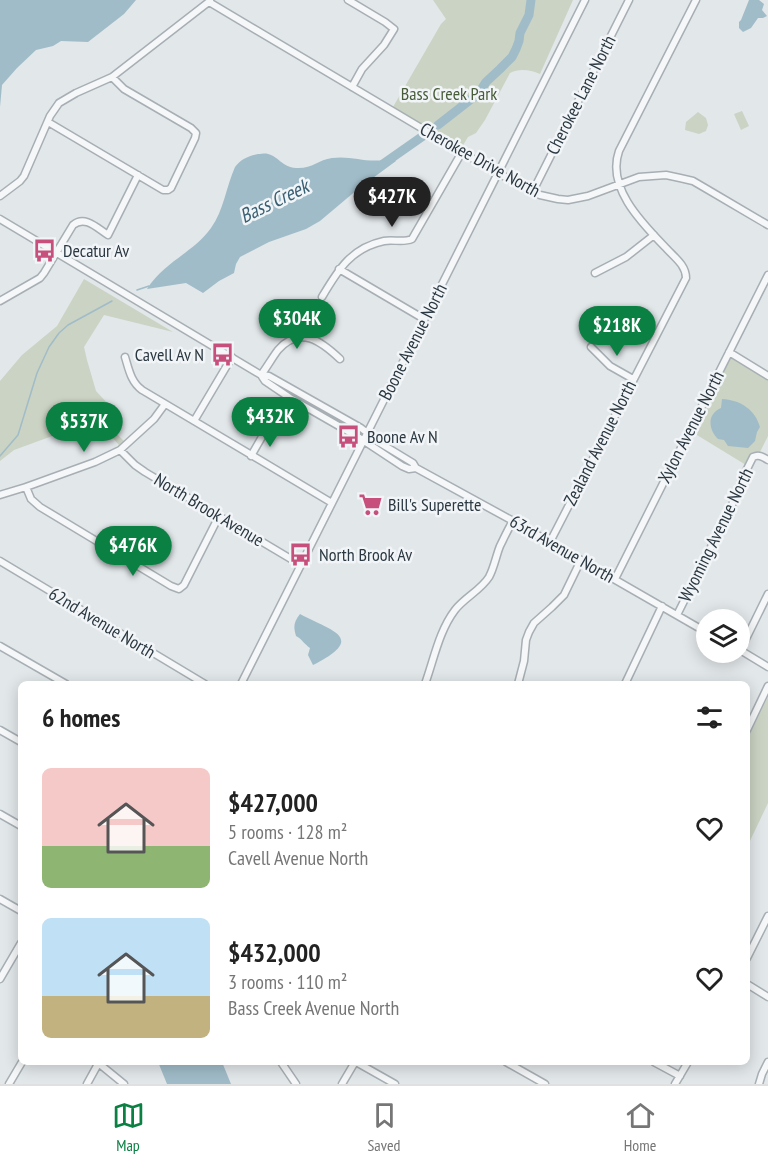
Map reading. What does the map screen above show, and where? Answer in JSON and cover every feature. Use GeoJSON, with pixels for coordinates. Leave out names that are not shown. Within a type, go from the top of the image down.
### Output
{"type":"FeatureCollection","features":[{"type":"Feature","properties":{"kind":"street"},"geometry":{"type":"LineString","coordinates":[[348,0],[394,29],[384,45],[362,69],[352,87]]}},
{"type":"Feature","properties":{"kind":"street","name":"Boone Avenue North"},"geometry":{"type":"LineString","coordinates":[[243,681],[585,0]]}},
{"type":"Feature","properties":{"kind":"street","name":"Cherokee Lane North"},"geometry":{"type":"LineString","coordinates":[[533,191],[629,0]]}},
{"type":"Feature","properties":{"kind":"street"},"geometry":{"type":"LineString","coordinates":[[0,196],[24,176],[59,103],[69,96],[112,77],[210,1]]}},
{"type":"Feature","properties":{"kind":"street","name":"Cherokee Drive North"},"geometry":{"type":"LineString","coordinates":[[210,1],[462,152],[533,191],[548,197],[568,200],[588,196],[639,177],[666,175],[693,182],[768,225]]}},
{"type":"Feature","properties":{"kind":"street","name":"Zealand Avenue North"},"geometry":{"type":"LineString","coordinates":[[550,542],[686,278],[684,267],[632,210],[620,184],[616,164],[619,151],[693,1]]}},
{"type":"Feature","properties":{"kind":"street"},"geometry":{"type":"LineString","coordinates":[[48,122],[163,190],[171,188],[196,133],[124,89],[112,77]]}},
{"type":"Feature","properties":{"kind":"street"},"geometry":{"type":"LineString","coordinates":[[322,297],[339,268],[357,252],[388,240],[404,242],[412,239],[462,152]]}},
{"type":"Feature","properties":{"kind":"street"},"geometry":{"type":"LineString","coordinates":[[0,301],[40,278],[77,222],[85,221],[108,235],[138,175]]}},
{"type":"Feature","properties":{"kind":"street","name":"63rd Avenue North"},"geometry":{"type":"LineString","coordinates":[[0,219],[232,357],[261,375],[265,381],[290,398],[402,466],[409,469],[416,468]]}},
{"type":"Feature","properties":{"kind":"street"},"geometry":{"type":"LineString","coordinates":[[595,273],[626,257],[654,236]]}},
{"type":"Feature","properties":{"kind":"street"},"geometry":{"type":"LineString","coordinates":[[339,268],[424,320]]}},
{"type":"Feature","properties":{"kind":"street","name":"Xylon Avenue North"},"geometry":{"type":"LineString","coordinates":[[615,579],[729,352],[765,289],[768,275]]}},
{"type":"Feature","properties":{"kind":"street"},"geometry":{"type":"LineString","coordinates":[[261,375],[278,350],[291,340],[298,338],[306,337],[320,342],[340,359]]}},
{"type":"Feature","properties":{"kind":"street"},"geometry":{"type":"LineString","coordinates":[[591,347],[610,366],[633,379]]}},
{"type":"Feature","properties":{"kind":"street"},"geometry":{"type":"LineString","coordinates":[[729,352],[768,376]]}},
{"type":"Feature","properties":{"kind":"street"},"geometry":{"type":"LineString","coordinates":[[125,357],[134,383],[142,390],[332,503]]}},
{"type":"Feature","properties":{"kind":"street"},"geometry":{"type":"LineString","coordinates":[[194,421],[232,357]]}},
{"type":"Feature","properties":{"kind":"street","name":"63rd Avenue North"},"geometry":{"type":"LineString","coordinates":[[261,375],[269,376],[321,404],[416,468],[696,626]]}},
{"type":"Feature","properties":{"kind":"street"},"geometry":{"type":"LineString","coordinates":[[0,495],[95,462],[120,450],[154,418],[165,404]]}},
{"type":"Feature","properties":{"kind":"street"},"geometry":{"type":"LineString","coordinates":[[251,456],[267,428]]}},
{"type":"Feature","properties":{"kind":"street","name":"North Brook Avenue"},"geometry":{"type":"LineString","coordinates":[[120,450],[145,472],[301,565]]}},
{"type":"Feature","properties":{"kind":"street","name":"Wyoming Avenue North"},"geometry":{"type":"LineString","coordinates":[[677,615],[753,458],[760,456],[768,460]]}},
{"type":"Feature","properties":{"kind":"street"},"geometry":{"type":"LineString","coordinates":[[26,487],[31,499],[40,507],[179,589],[184,585],[219,516]]}},
{"type":"Feature","properties":{"kind":"street"},"geometry":{"type":"LineString","coordinates":[[426,681],[447,623],[464,600],[489,577],[500,546],[513,521]]}},
{"type":"Feature","properties":{"kind":"street"},"geometry":{"type":"LineString","coordinates":[[519,681],[529,632],[534,623],[564,595],[581,560]]}},
{"type":"Feature","properties":{"kind":"street","name":"62nd Avenue North"},"geometry":{"type":"LineString","coordinates":[[0,561],[200,681]]}},
{"type":"Feature","properties":{"kind":"street"},"geometry":{"type":"LineString","coordinates":[[750,631],[768,594]]}},
{"type":"Feature","properties":{"kind":"street"},"geometry":{"type":"LineString","coordinates":[[625,681],[662,606]]}},
{"type":"Feature","properties":{"kind":"street"},"geometry":{"type":"LineString","coordinates":[[0,646],[61,681]]}},
{"type":"Feature","properties":{"kind":"street"},"geometry":{"type":"LineString","coordinates":[[750,657],[768,667]]}},
{"type":"Feature","properties":{"kind":"street"},"geometry":{"type":"LineString","coordinates":[[750,724],[768,686]]}},
{"type":"Feature","properties":{"kind":"street"},"geometry":{"type":"LineString","coordinates":[[0,730],[18,740]]}},
{"type":"Feature","properties":{"kind":"street"},"geometry":{"type":"LineString","coordinates":[[0,814],[18,824]]}},
{"type":"Feature","properties":{"kind":"street"},"geometry":{"type":"LineString","coordinates":[[0,899],[18,909]]}},
{"type":"Feature","properties":{"kind":"street"},"geometry":{"type":"LineString","coordinates":[[750,952],[768,916]]}},
{"type":"Feature","properties":{"kind":"street"},"geometry":{"type":"LineString","coordinates":[[0,979],[18,948]]}},
{"type":"Feature","properties":{"kind":"street"},"geometry":{"type":"LineString","coordinates":[[750,986],[768,997]]}},
{"type":"Feature","properties":{"kind":"street"},"geometry":{"type":"LineString","coordinates":[[759,1084],[768,1062]]}},
{"type":"Feature","properties":{"kind":"street"},"geometry":{"type":"LineString","coordinates":[[9,1084],[20,1065]]}},
{"type":"Feature","properties":{"kind":"street"},"geometry":{"type":"LineString","coordinates":[[87,1084],[97,1065]]}},
{"type":"Feature","properties":{"kind":"street"},"geometry":{"type":"LineString","coordinates":[[100,1065],[124,1084]]}},
{"type":"Feature","properties":{"kind":"street"},"geometry":{"type":"LineString","coordinates":[[283,1065],[296,1084]]}},
{"type":"Feature","properties":{"kind":"street"},"geometry":{"type":"LineString","coordinates":[[342,1084],[354,1065]]}},
{"type":"Feature","properties":{"kind":"street"},"geometry":{"type":"LineString","coordinates":[[361,1065],[395,1084]]}},
{"type":"Feature","properties":{"kind":"street"},"geometry":{"type":"LineString","coordinates":[[511,1065],[545,1084]]}},
{"type":"Feature","properties":{"kind":"street"},"geometry":{"type":"LineString","coordinates":[[660,1065],[680,1076]]}},
{"type":"Feature","properties":{"kind":"street"},"geometry":{"type":"LineString","coordinates":[[675,1084],[686,1065]]}},
{"type":"Feature","properties":{"kind":"green space","name":"Bass Creek Park"},"geometry":{"type":"Polygon","coordinates":[[[433,0],[573,0],[540,74],[525,70],[510,73],[485,120],[476,133],[468,137],[462,147],[393,107],[446,19],[433,0]]]}},
{"type":"Feature","properties":{"kind":"green space"},"geometry":{"type":"Polygon","coordinates":[[[742,111],[749,126],[741,130],[734,114],[742,111]]]}},
{"type":"Feature","properties":{"kind":"green space"},"geometry":{"type":"Polygon","coordinates":[[[698,112],[706,118],[708,125],[706,131],[699,134],[685,130],[686,122],[698,112]]]}},
{"type":"Feature","properties":{"kind":"green space"},"geometry":{"type":"Polygon","coordinates":[[[84,279],[173,332],[104,315],[84,347],[96,391],[110,406],[99,417],[124,441],[119,445],[96,420],[14,450],[0,461],[0,381],[22,355],[57,326],[84,279]]]}},
{"type":"Feature","properties":{"kind":"green space"},"geometry":{"type":"Polygon","coordinates":[[[730,357],[768,380],[768,436],[760,452],[753,453],[746,465],[692,432],[730,357]]]}},
{"type":"Feature","properties":{"kind":"green space"},"geometry":{"type":"Polygon","coordinates":[[[768,697],[768,803],[750,841],[750,733],[768,697]]]}},
{"type":"Feature","properties":{"kind":"water"},"geometry":{"type":"Polygon","coordinates":[[[0,0],[136,0],[124,14],[88,42],[61,41],[53,46],[36,50],[2,85],[0,107],[0,0]]]}},
{"type":"Feature","properties":{"kind":"water"},"geometry":{"type":"Polygon","coordinates":[[[749,0],[759,0],[764,4],[762,10],[767,16],[758,18],[751,28],[743,32],[739,28],[739,22],[749,0]]]}},
{"type":"Feature","properties":{"kind":"water"},"geometry":{"type":"Polygon","coordinates":[[[258,154],[271,155],[287,166],[296,168],[340,157],[376,161],[392,158],[396,161],[320,221],[240,257],[234,273],[203,293],[186,283],[147,289],[162,271],[204,237],[219,214],[235,167],[245,158],[258,154]]]}},
{"type":"Feature","properties":{"kind":"water"},"geometry":{"type":"Polygon","coordinates":[[[722,399],[735,401],[751,410],[758,421],[760,427],[755,441],[748,448],[728,446],[712,431],[711,418],[721,408],[722,399]]]}},
{"type":"Feature","properties":{"kind":"water"},"geometry":{"type":"Polygon","coordinates":[[[300,614],[332,630],[339,635],[341,641],[339,648],[313,665],[308,655],[310,648],[295,633],[296,619],[300,614]]]}},
{"type":"Feature","properties":{"kind":"water"},"geometry":{"type":"Polygon","coordinates":[[[159,1065],[223,1065],[231,1084],[167,1084],[159,1065]]]}},
{"type":"Feature","properties":{"kind":"waterway","name":"Bass Creek"},"geometry":{"type":"LineString","coordinates":[[438,125],[479,93],[486,82],[512,57],[529,15],[531,0]]}},
{"type":"Feature","properties":{"kind":"waterway","name":"Bass Creek"},"geometry":{"type":"LineString","coordinates":[[383,164],[423,136]]}},
{"type":"Feature","properties":{"kind":"waterway","name":"Bass Creek"},"geometry":{"type":"LineString","coordinates":[[137,290],[149,286]]}},
{"type":"Feature","properties":{"kind":"waterway","name":"Bass Creek"},"geometry":{"type":"LineString","coordinates":[[0,456],[18,435],[37,373],[49,347],[59,333],[68,325],[112,301]]}},
{"type":"Feature","properties":{"kind":"place","name":"Decatur Av"},"geometry":{"type":"Point","coordinates":[45,251]}},
{"type":"Feature","properties":{"kind":"place","name":"Cavell Av N"},"geometry":{"type":"Point","coordinates":[222,355]}},
{"type":"Feature","properties":{"kind":"place","name":"Boone Av N"},"geometry":{"type":"Point","coordinates":[349,437]}},
{"type":"Feature","properties":{"kind":"place","name":"Bill's Superette"},"geometry":{"type":"Point","coordinates":[370,505]}},
{"type":"Feature","properties":{"kind":"place","name":"North Brook Av"},"geometry":{"type":"Point","coordinates":[301,555]}}]}
